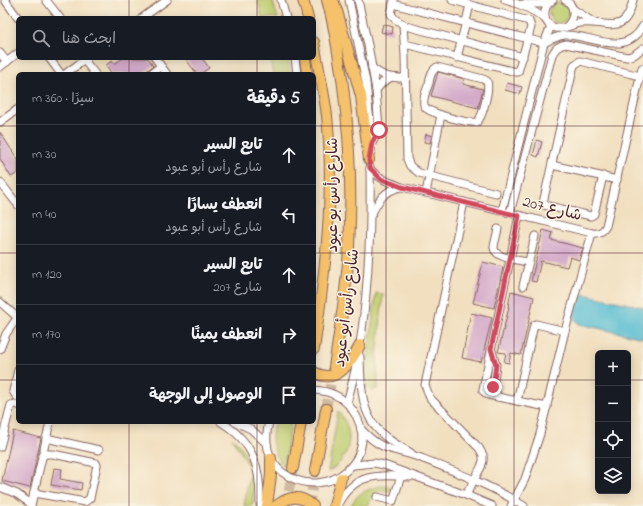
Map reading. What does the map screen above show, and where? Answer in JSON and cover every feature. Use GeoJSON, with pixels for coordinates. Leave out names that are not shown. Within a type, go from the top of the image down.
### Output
{"type":"FeatureCollection","features":[{"type":"Feature","properties":{"kind":"highway"},"geometry":{"type":"LineString","coordinates":[[298,0],[301,16]]}},
{"type":"Feature","properties":{"kind":"highway"},"geometry":{"type":"LineString","coordinates":[[303,0],[307,16]]}},
{"type":"Feature","properties":{"kind":"highway","name":"شارع رأس بو عبود"},"geometry":{"type":"LineString","coordinates":[[327,0],[338,47],[346,110],[351,189],[349,248],[343,306],[334,367]]}},
{"type":"Feature","properties":{"kind":"highway"},"geometry":{"type":"LineString","coordinates":[[333,0],[358,81],[364,113],[370,164]]}},
{"type":"Feature","properties":{"kind":"highway","name":"شارع رأس بو عبود"},"geometry":{"type":"LineString","coordinates":[[316,53],[327,117],[330,170],[330,202],[324,276],[316,334]]}},
{"type":"Feature","properties":{"kind":"highway"},"geometry":{"type":"LineString","coordinates":[[305,60],[307,72]]}},
{"type":"Feature","properties":{"kind":"highway"},"geometry":{"type":"LineString","coordinates":[[316,373],[327,376],[340,372],[350,364],[360,345]]}},
{"type":"Feature","properties":{"kind":"highway"},"geometry":{"type":"LineString","coordinates":[[315,471],[326,409]]}},
{"type":"Feature","properties":{"kind":"highway"},"geometry":{"type":"LineString","coordinates":[[293,468],[301,424]]}},
{"type":"Feature","properties":{"kind":"highway"},"geometry":{"type":"LineString","coordinates":[[267,506],[271,475],[271,458]]}},
{"type":"Feature","properties":{"kind":"highway"},"geometry":{"type":"LineString","coordinates":[[334,506],[341,478]]}},
{"type":"Feature","properties":{"kind":"highway"},"geometry":{"type":"LineString","coordinates":[[276,506],[288,498],[297,498],[306,500],[313,506]]}},
{"type":"Feature","properties":{"kind":"street"},"geometry":{"type":"LineString","coordinates":[[5,0],[17,16]]}},
{"type":"Feature","properties":{"kind":"street"},"geometry":{"type":"LineString","coordinates":[[46,0],[58,16]]}},
{"type":"Feature","properties":{"kind":"street"},"geometry":{"type":"LineString","coordinates":[[145,16],[167,0]]}},
{"type":"Feature","properties":{"kind":"street"},"geometry":{"type":"LineString","coordinates":[[281,0],[285,16]]}},
{"type":"Feature","properties":{"kind":"street","name":"شارع رأس أبو عبود"},"geometry":{"type":"LineString","coordinates":[[347,403],[360,345],[366,291],[371,216],[370,164],[372,143],[366,82],[349,0]]}},
{"type":"Feature","properties":{"kind":"street","name":"شارع رأس أبو عبود"},"geometry":{"type":"LineString","coordinates":[[358,0],[376,90],[379,130],[372,143]]}},
{"type":"Feature","properties":{"kind":"street"},"geometry":{"type":"LineString","coordinates":[[405,44],[516,72],[519,71],[531,27],[529,21],[452,0]]}},
{"type":"Feature","properties":{"kind":"street"},"geometry":{"type":"LineString","coordinates":[[505,0],[519,4],[536,12],[553,27],[555,38]]}},
{"type":"Feature","properties":{"kind":"street"},"geometry":{"type":"LineString","coordinates":[[565,0],[571,5],[574,16],[572,22],[567,26]]}},
{"type":"Feature","properties":{"kind":"street"},"geometry":{"type":"LineString","coordinates":[[553,27],[563,28],[582,23],[596,23],[610,26],[623,21],[628,16],[633,0]]}},
{"type":"Feature","properties":{"kind":"street"},"geometry":{"type":"LineString","coordinates":[[519,4],[540,4],[551,1]]}},
{"type":"Feature","properties":{"kind":"street"},"geometry":{"type":"LineString","coordinates":[[545,19],[544,10],[551,1]]}},
{"type":"Feature","properties":{"kind":"street"},"geometry":{"type":"LineString","coordinates":[[523,56],[403,24],[395,19],[392,14],[393,2],[465,23],[544,43],[555,38],[570,35],[616,44],[630,39],[638,33],[643,26]]}},
{"type":"Feature","properties":{"kind":"street"},"geometry":{"type":"LineString","coordinates":[[457,58],[470,5]]}},
{"type":"Feature","properties":{"kind":"street"},"geometry":{"type":"LineString","coordinates":[[573,9],[596,23]]}},
{"type":"Feature","properties":{"kind":"street"},"geometry":{"type":"LineString","coordinates":[[403,24],[405,44],[407,158],[410,166],[416,171],[429,176],[496,193]]}},
{"type":"Feature","properties":{"kind":"street"},"geometry":{"type":"LineString","coordinates":[[502,211],[544,43],[553,27]]}},
{"type":"Feature","properties":{"kind":"street"},"geometry":{"type":"LineString","coordinates":[[510,213],[553,51],[559,46],[566,44],[623,57],[634,56],[643,48]]}},
{"type":"Feature","properties":{"kind":"street"},"geometry":{"type":"LineString","coordinates":[[0,53],[7,62]]}},
{"type":"Feature","properties":{"kind":"street"},"geometry":{"type":"LineString","coordinates":[[0,67],[16,55]]}},
{"type":"Feature","properties":{"kind":"street"},"geometry":{"type":"LineString","coordinates":[[50,60],[60,72]]}},
{"type":"Feature","properties":{"kind":"street"},"geometry":{"type":"LineString","coordinates":[[68,72],[85,60]]}},
{"type":"Feature","properties":{"kind":"street"},"geometry":{"type":"LineString","coordinates":[[87,60],[94,72]]}},
{"type":"Feature","properties":{"kind":"street"},"geometry":{"type":"LineString","coordinates":[[156,60],[166,72]]}},
{"type":"Feature","properties":{"kind":"street"},"geometry":{"type":"LineString","coordinates":[[295,60],[298,72]]}},
{"type":"Feature","properties":{"kind":"street"},"geometry":{"type":"LineString","coordinates":[[603,176],[594,214],[589,216],[544,205],[543,200],[574,65],[580,61],[640,76]]}},
{"type":"Feature","properties":{"kind":"street"},"geometry":{"type":"LineString","coordinates":[[153,72],[161,66]]}},
{"type":"Feature","properties":{"kind":"street"},"geometry":{"type":"LineString","coordinates":[[439,67],[487,81],[488,89],[481,118],[477,122],[472,123],[441,115],[427,110],[424,105],[432,71],[434,69],[439,67]]}},
{"type":"Feature","properties":{"kind":"street"},"geometry":{"type":"LineString","coordinates":[[372,68],[390,78],[405,78]]}},
{"type":"Feature","properties":{"kind":"street"},"geometry":{"type":"LineString","coordinates":[[552,165],[617,180],[642,68]]}},
{"type":"Feature","properties":{"kind":"street"},"geometry":{"type":"LineString","coordinates":[[376,90],[383,82],[390,78]]}},
{"type":"Feature","properties":{"kind":"street"},"geometry":{"type":"LineString","coordinates":[[0,122],[16,110]]}},
{"type":"Feature","properties":{"kind":"street"},"geometry":{"type":"LineString","coordinates":[[426,193],[441,115]]}},
{"type":"Feature","properties":{"kind":"street"},"geometry":{"type":"LineString","coordinates":[[370,164],[381,179],[402,187]]}},
{"type":"Feature","properties":{"kind":"street","name":"شارع 207"},"geometry":{"type":"LineString","coordinates":[[402,187],[592,233],[602,232],[606,226],[617,180]]}},
{"type":"Feature","properties":{"kind":"street"},"geometry":{"type":"LineString","coordinates":[[0,182],[16,202]]}},
{"type":"Feature","properties":{"kind":"street","name":"شارع رأس أبو عبود"},"geometry":{"type":"LineString","coordinates":[[371,216],[384,194],[393,189],[402,187]]}},
{"type":"Feature","properties":{"kind":"street"},"geometry":{"type":"LineString","coordinates":[[464,202],[425,385],[430,398],[479,448],[483,455],[481,467],[466,495]]}},
{"type":"Feature","properties":{"kind":"street"},"geometry":{"type":"LineString","coordinates":[[519,216],[483,391],[488,395],[547,408]]}},
{"type":"Feature","properties":{"kind":"street"},"geometry":{"type":"LineString","coordinates":[[498,229],[494,248],[498,255],[529,262]]}},
{"type":"Feature","properties":{"kind":"street"},"geometry":{"type":"LineString","coordinates":[[513,503],[530,464],[540,434],[565,331],[592,233]]}},
{"type":"Feature","properties":{"kind":"street"},"geometry":{"type":"LineString","coordinates":[[523,286],[535,236]]}},
{"type":"Feature","properties":{"kind":"street"},"geometry":{"type":"LineString","coordinates":[[0,302],[16,317]]}},
{"type":"Feature","properties":{"kind":"street"},"geometry":{"type":"LineString","coordinates":[[0,349],[6,334],[16,319]]}},
{"type":"Feature","properties":{"kind":"street"},"geometry":{"type":"LineString","coordinates":[[517,401],[534,325],[536,324],[565,331]]}},
{"type":"Feature","properties":{"kind":"street"},"geometry":{"type":"LineString","coordinates":[[360,345],[361,389],[366,411],[373,423],[389,440],[418,457],[474,480],[513,503],[524,506]]}},
{"type":"Feature","properties":{"kind":"street"},"geometry":{"type":"LineString","coordinates":[[491,349],[496,365],[493,387],[498,397]]}},
{"type":"Feature","properties":{"kind":"street"},"geometry":{"type":"LineString","coordinates":[[16,380],[13,391],[16,396]]}},
{"type":"Feature","properties":{"kind":"street"},"geometry":{"type":"LineString","coordinates":[[268,424],[266,433],[271,458],[278,469],[288,478],[301,484],[314,486],[328,484],[341,478],[354,465],[361,448],[361,429],[356,414],[347,403],[337,395],[316,390]]}},
{"type":"Feature","properties":{"kind":"street"},"geometry":{"type":"LineString","coordinates":[[0,447],[11,405],[16,404]]}},
{"type":"Feature","properties":{"kind":"street"},"geometry":{"type":"LineString","coordinates":[[31,505],[50,424]]}},
{"type":"Feature","properties":{"kind":"street"},"geometry":{"type":"LineString","coordinates":[[224,424],[238,434],[252,454],[260,480],[260,506]]}},
{"type":"Feature","properties":{"kind":"street"},"geometry":{"type":"LineString","coordinates":[[240,424],[251,428],[267,444]]}},
{"type":"Feature","properties":{"kind":"street"},"geometry":{"type":"LineString","coordinates":[[361,429],[379,445],[393,451],[418,457]]}},
{"type":"Feature","properties":{"kind":"street"},"geometry":{"type":"LineString","coordinates":[[46,438],[99,450]]}},
{"type":"Feature","properties":{"kind":"street"},"geometry":{"type":"LineString","coordinates":[[34,493],[85,502],[90,498],[97,465],[95,462],[53,454],[42,456]]}},
{"type":"Feature","properties":{"kind":"street"},"geometry":{"type":"LineString","coordinates":[[354,465],[369,463],[384,465],[492,506]]}},
{"type":"Feature","properties":{"kind":"street"},"geometry":{"type":"LineString","coordinates":[[337,506],[348,490],[359,481],[366,478],[378,475],[418,477]]}},
{"type":"Feature","properties":{"kind":"street"},"geometry":{"type":"LineString","coordinates":[[377,497],[393,501],[401,476]]}},
{"type":"Feature","properties":{"kind":"street"},"geometry":{"type":"LineString","coordinates":[[0,487],[24,497],[31,505]]}},
{"type":"Feature","properties":{"kind":"green space"},"geometry":{"type":"Polygon","coordinates":[[[258,0],[272,0],[277,16],[262,16],[258,0]]]}},
{"type":"Feature","properties":{"kind":"green space"},"geometry":{"type":"Polygon","coordinates":[[[559,3],[566,6],[569,13],[566,20],[559,23],[552,20],[549,13],[552,6],[559,3]]]}},
{"type":"Feature","properties":{"kind":"green space"},"geometry":{"type":"Polygon","coordinates":[[[270,60],[288,60],[290,72],[273,72],[270,60]]]}},
{"type":"Feature","properties":{"kind":"green space"},"geometry":{"type":"Polygon","coordinates":[[[376,293],[383,294],[377,357],[378,388],[372,391],[365,386],[365,379],[376,293]]]}},
{"type":"Feature","properties":{"kind":"green space"},"geometry":{"type":"Polygon","coordinates":[[[338,411],[344,419],[347,427],[349,436],[348,444],[342,460],[328,472],[338,411]]]}},
{"type":"Feature","properties":{"kind":"green space"},"geometry":{"type":"Polygon","coordinates":[[[274,424],[291,424],[284,466],[277,456],[273,445],[274,424]]]}},
{"type":"Feature","properties":{"kind":"green space"},"geometry":{"type":"Polygon","coordinates":[[[232,438],[239,444],[244,452],[251,469],[253,478],[252,506],[244,506],[250,471],[246,461],[232,438]]]}},
{"type":"Feature","properties":{"kind":"green space"},"geometry":{"type":"Polygon","coordinates":[[[380,486],[391,487],[390,491],[382,491],[376,494],[371,499],[368,506],[351,506],[359,495],[367,490],[380,486]]]}},
{"type":"Feature","properties":{"kind":"water"},"geometry":{"type":"Polygon","coordinates":[[[583,294],[643,307],[643,338],[579,324],[573,317],[577,301],[583,294]]]}},
{"type":"Feature","properties":{"kind":"building"},"geometry":{"type":"Polygon","coordinates":[[[383,24],[393,27],[392,34],[381,32],[383,24]]]}},
{"type":"Feature","properties":{"kind":"building"},"geometry":{"type":"Polygon","coordinates":[[[120,60],[149,60],[153,66],[146,72],[111,72],[106,65],[112,61],[114,64],[120,60]]]}},
{"type":"Feature","properties":{"kind":"building"},"geometry":{"type":"Polygon","coordinates":[[[186,60],[203,60],[209,68],[203,72],[196,72],[186,60]]]}},
{"type":"Feature","properties":{"kind":"building"},"geometry":{"type":"Polygon","coordinates":[[[438,72],[464,79],[463,84],[483,89],[478,108],[431,96],[438,72]]]}},
{"type":"Feature","properties":{"kind":"building"},"geometry":{"type":"Polygon","coordinates":[[[507,83],[522,87],[520,94],[505,90],[507,83]]]}},
{"type":"Feature","properties":{"kind":"building"},"geometry":{"type":"Polygon","coordinates":[[[0,132],[16,157],[16,174],[11,177],[0,159],[0,132]]]}},
{"type":"Feature","properties":{"kind":"building"},"geometry":{"type":"Polygon","coordinates":[[[426,134],[432,136],[430,143],[424,142],[426,134]]]}},
{"type":"Feature","properties":{"kind":"building"},"geometry":{"type":"Polygon","coordinates":[[[537,140],[542,142],[538,157],[533,155],[537,140]]]}},
{"type":"Feature","properties":{"kind":"building"},"geometry":{"type":"Polygon","coordinates":[[[543,230],[553,233],[551,240],[583,248],[579,260],[570,257],[567,267],[541,261],[536,282],[531,281],[543,230]]]}},
{"type":"Feature","properties":{"kind":"building"},"geometry":{"type":"Polygon","coordinates":[[[483,262],[503,267],[494,308],[473,303],[483,262]]]}},
{"type":"Feature","properties":{"kind":"building"},"geometry":{"type":"Polygon","coordinates":[[[511,291],[534,297],[521,355],[511,353],[509,363],[504,362],[506,353],[498,352],[509,307],[511,291]]]}},
{"type":"Feature","properties":{"kind":"building"},"geometry":{"type":"Polygon","coordinates":[[[471,313],[492,318],[481,362],[462,358],[471,313]]]}},
{"type":"Feature","properties":{"kind":"building"},"geometry":{"type":"Polygon","coordinates":[[[13,431],[41,438],[30,488],[2,481],[13,431]]]}},
{"type":"Feature","properties":{"kind":"building"},"geometry":{"type":"Polygon","coordinates":[[[54,468],[62,469],[60,479],[82,483],[81,490],[51,485],[54,468]]]}},
{"type":"Feature","properties":{"kind":"tunnel"},"geometry":{"type":"LineString","coordinates":[[326,409],[334,367]]}},
{"type":"Feature","properties":{"kind":"tunnel"},"geometry":{"type":"LineString","coordinates":[[286,506],[293,468]]}},
{"type":"Feature","properties":{"kind":"tunnel"},"geometry":{"type":"LineString","coordinates":[[309,506],[315,471]]}},
{"type":"Feature","properties":{"kind":"route"},"geometry":{"type":"LineString","coordinates":[[379,130],[372,143],[369,160],[370,168],[381,179],[402,187],[519,216],[491,349],[496,365],[493,387]]}}]}
